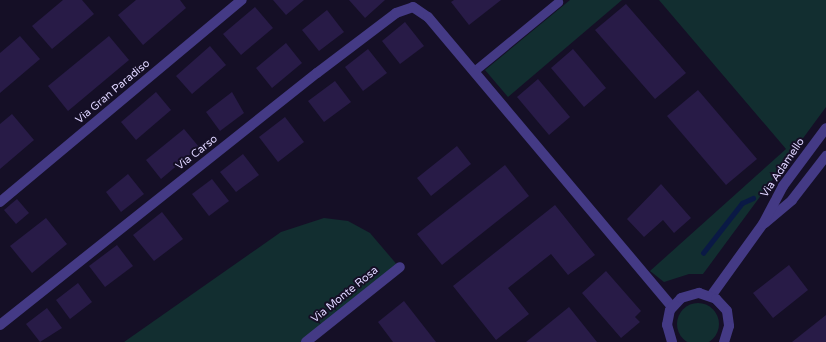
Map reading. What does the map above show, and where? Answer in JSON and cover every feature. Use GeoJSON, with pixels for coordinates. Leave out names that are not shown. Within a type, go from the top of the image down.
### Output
{"type":"FeatureCollection","features":[{"type":"Feature","properties":{"kind":"street","name":"Via Gran Paradiso"},"geometry":{"type":"LineString","coordinates":[[0,202],[242,0]]}},
{"type":"Feature","properties":{"kind":"street","name":"Via Carso"},"geometry":{"type":"LineString","coordinates":[[0,325],[323,68],[396,13],[413,7],[428,16],[474,71]]}},
{"type":"Feature","properties":{"kind":"street"},"geometry":{"type":"LineString","coordinates":[[474,71],[672,307]]}},
{"type":"Feature","properties":{"kind":"street","name":"Via Adamello"},"geometry":{"type":"LineString","coordinates":[[711,296],[763,224],[780,190],[826,128]]}},
{"type":"Feature","properties":{"kind":"street","name":"Via Adamello"},"geometry":{"type":"LineString","coordinates":[[763,224],[792,200],[826,156]]}},
{"type":"Feature","properties":{"kind":"street","name":"Via Monte Rosa"},"geometry":{"type":"LineString","coordinates":[[306,342],[400,267]]}},
{"type":"Feature","properties":{"kind":"street"},"geometry":{"type":"LineString","coordinates":[[672,342],[667,325],[672,307],[689,294],[711,296],[721,303],[729,317],[724,342]]}},
{"type":"Feature","properties":{"kind":"lane"},"geometry":{"type":"LineString","coordinates":[[474,71],[558,2]]}},
{"type":"Feature","properties":{"kind":"green space"},"geometry":{"type":"Polygon","coordinates":[[[570,0],[622,0],[508,97],[485,70],[570,0]]]}},
{"type":"Feature","properties":{"kind":"green space"},"geometry":{"type":"Polygon","coordinates":[[[659,0],[826,0],[826,107],[703,274],[689,274],[664,282],[650,271],[786,149],[659,0]]]}},
{"type":"Feature","properties":{"kind":"green space"},"geometry":{"type":"Polygon","coordinates":[[[324,218],[348,221],[370,233],[399,267],[303,342],[124,342],[281,232],[324,218]]]}},
{"type":"Feature","properties":{"kind":"green space"},"geometry":{"type":"Polygon","coordinates":[[[698,303],[713,309],[719,324],[713,339],[698,345],[683,339],[677,324],[683,309],[698,303]]]}},
{"type":"Feature","properties":{"kind":"building"},"geometry":{"type":"Polygon","coordinates":[[[63,0],[82,0],[94,14],[52,49],[32,26],[63,0]]]}},
{"type":"Feature","properties":{"kind":"building"},"geometry":{"type":"Polygon","coordinates":[[[136,0],[180,0],[186,8],[143,45],[118,15],[136,0]]]}},
{"type":"Feature","properties":{"kind":"building"},"geometry":{"type":"Polygon","coordinates":[[[273,0],[304,0],[286,15],[273,0]]]}},
{"type":"Feature","properties":{"kind":"building"},"geometry":{"type":"Polygon","coordinates":[[[349,0],[385,0],[365,18],[349,0]]]}},
{"type":"Feature","properties":{"kind":"building"},"geometry":{"type":"Polygon","coordinates":[[[454,0],[501,0],[469,25],[451,2],[454,0]]]}},
{"type":"Feature","properties":{"kind":"building"},"geometry":{"type":"Polygon","coordinates":[[[626,4],[686,73],[655,99],[595,30],[626,4]]]}},
{"type":"Feature","properties":{"kind":"building"},"geometry":{"type":"Polygon","coordinates":[[[255,7],[273,28],[241,55],[223,34],[255,7]]]}},
{"type":"Feature","properties":{"kind":"building"},"geometry":{"type":"Polygon","coordinates":[[[327,10],[344,32],[319,51],[302,30],[327,10]]]}},
{"type":"Feature","properties":{"kind":"building"},"geometry":{"type":"Polygon","coordinates":[[[405,22],[424,46],[400,64],[382,41],[405,22]]]}},
{"type":"Feature","properties":{"kind":"building"},"geometry":{"type":"Polygon","coordinates":[[[20,36],[40,59],[0,93],[0,53],[20,36]]]}},
{"type":"Feature","properties":{"kind":"building"},"geometry":{"type":"Polygon","coordinates":[[[109,36],[129,60],[68,111],[48,86],[109,36]]]}},
{"type":"Feature","properties":{"kind":"building"},"geometry":{"type":"Polygon","coordinates":[[[286,43],[302,63],[272,88],[256,68],[286,43]]]}},
{"type":"Feature","properties":{"kind":"building"},"geometry":{"type":"Polygon","coordinates":[[[210,46],[226,65],[192,94],[176,76],[210,46]]]}},
{"type":"Feature","properties":{"kind":"building"},"geometry":{"type":"Polygon","coordinates":[[[368,49],[387,73],[363,91],[345,67],[368,49]]]}},
{"type":"Feature","properties":{"kind":"building"},"geometry":{"type":"Polygon","coordinates":[[[573,49],[606,88],[584,107],[551,68],[573,49]]]}},
{"type":"Feature","properties":{"kind":"building"},"geometry":{"type":"Polygon","coordinates":[[[538,79],[570,117],[549,135],[517,97],[538,79]]]}},
{"type":"Feature","properties":{"kind":"building"},"geometry":{"type":"Polygon","coordinates":[[[335,81],[351,102],[324,122],[308,101],[335,81]]]}},
{"type":"Feature","properties":{"kind":"building"},"geometry":{"type":"Polygon","coordinates":[[[698,90],[757,159],[726,185],[667,116],[698,90]]]}},
{"type":"Feature","properties":{"kind":"building"},"geometry":{"type":"Polygon","coordinates":[[[156,92],[171,110],[136,140],[121,122],[156,92]]]}},
{"type":"Feature","properties":{"kind":"building"},"geometry":{"type":"Polygon","coordinates":[[[232,92],[244,113],[220,131],[206,112],[232,92]]]}},
{"type":"Feature","properties":{"kind":"building"},"geometry":{"type":"Polygon","coordinates":[[[12,114],[34,140],[0,169],[0,124],[12,114]]]}},
{"type":"Feature","properties":{"kind":"building"},"geometry":{"type":"Polygon","coordinates":[[[285,117],[304,142],[278,162],[259,137],[285,117]]]}},
{"type":"Feature","properties":{"kind":"building"},"geometry":{"type":"Polygon","coordinates":[[[184,129],[199,147],[161,179],[146,160],[184,129]]]}},
{"type":"Feature","properties":{"kind":"building"},"geometry":{"type":"Polygon","coordinates":[[[457,146],[471,164],[431,196],[417,178],[457,146]]]}},
{"type":"Feature","properties":{"kind":"building"},"geometry":{"type":"Polygon","coordinates":[[[243,154],[259,175],[236,192],[220,172],[243,154]]]}},
{"type":"Feature","properties":{"kind":"building"},"geometry":{"type":"Polygon","coordinates":[[[505,165],[529,196],[442,265],[417,234],[505,165]]]}},
{"type":"Feature","properties":{"kind":"building"},"geometry":{"type":"Polygon","coordinates":[[[128,174],[144,194],[121,212],[106,192],[128,174]]]}},
{"type":"Feature","properties":{"kind":"building"},"geometry":{"type":"Polygon","coordinates":[[[212,179],[229,201],[209,216],[192,194],[212,179]]]}},
{"type":"Feature","properties":{"kind":"building"},"geometry":{"type":"Polygon","coordinates":[[[661,184],[691,218],[674,233],[663,220],[644,237],[627,219],[661,184]]]}},
{"type":"Feature","properties":{"kind":"building"},"geometry":{"type":"Polygon","coordinates":[[[17,199],[29,213],[16,224],[4,210],[17,199]]]}},
{"type":"Feature","properties":{"kind":"building"},"geometry":{"type":"Polygon","coordinates":[[[555,205],[595,255],[568,275],[551,254],[508,288],[529,314],[496,340],[453,286],[555,205]]]}},
{"type":"Feature","properties":{"kind":"building"},"geometry":{"type":"Polygon","coordinates":[[[162,212],[183,239],[154,261],[133,235],[162,212]]]}},
{"type":"Feature","properties":{"kind":"building"},"geometry":{"type":"Polygon","coordinates":[[[46,218],[67,244],[32,273],[10,246],[46,218]]]}},
{"type":"Feature","properties":{"kind":"building"},"geometry":{"type":"Polygon","coordinates":[[[117,245],[133,266],[105,287],[89,266],[117,245]]]}},
{"type":"Feature","properties":{"kind":"building"},"geometry":{"type":"Polygon","coordinates":[[[789,265],[808,290],[773,318],[753,293],[789,265]]]}},
{"type":"Feature","properties":{"kind":"building"},"geometry":{"type":"Polygon","coordinates":[[[606,271],[641,311],[635,317],[640,322],[621,338],[582,293],[606,271]]]}},
{"type":"Feature","properties":{"kind":"building"},"geometry":{"type":"Polygon","coordinates":[[[78,283],[92,302],[70,319],[56,300],[78,283]]]}},
{"type":"Feature","properties":{"kind":"building"},"geometry":{"type":"Polygon","coordinates":[[[404,301],[436,342],[393,342],[378,322],[404,301]]]}},
{"type":"Feature","properties":{"kind":"building"},"geometry":{"type":"Polygon","coordinates":[[[569,307],[597,342],[526,342],[569,307]]]}},
{"type":"Feature","properties":{"kind":"building"},"geometry":{"type":"Polygon","coordinates":[[[47,308],[62,328],[40,342],[26,324],[47,308]]]}},
{"type":"Feature","properties":{"kind":"building"},"geometry":{"type":"Polygon","coordinates":[[[826,315],[826,342],[792,342],[826,315]]]}},
{"type":"Feature","properties":{"kind":"waterway"},"geometry":{"type":"LineString","coordinates":[[703,253],[742,203],[753,198]]}}]}
